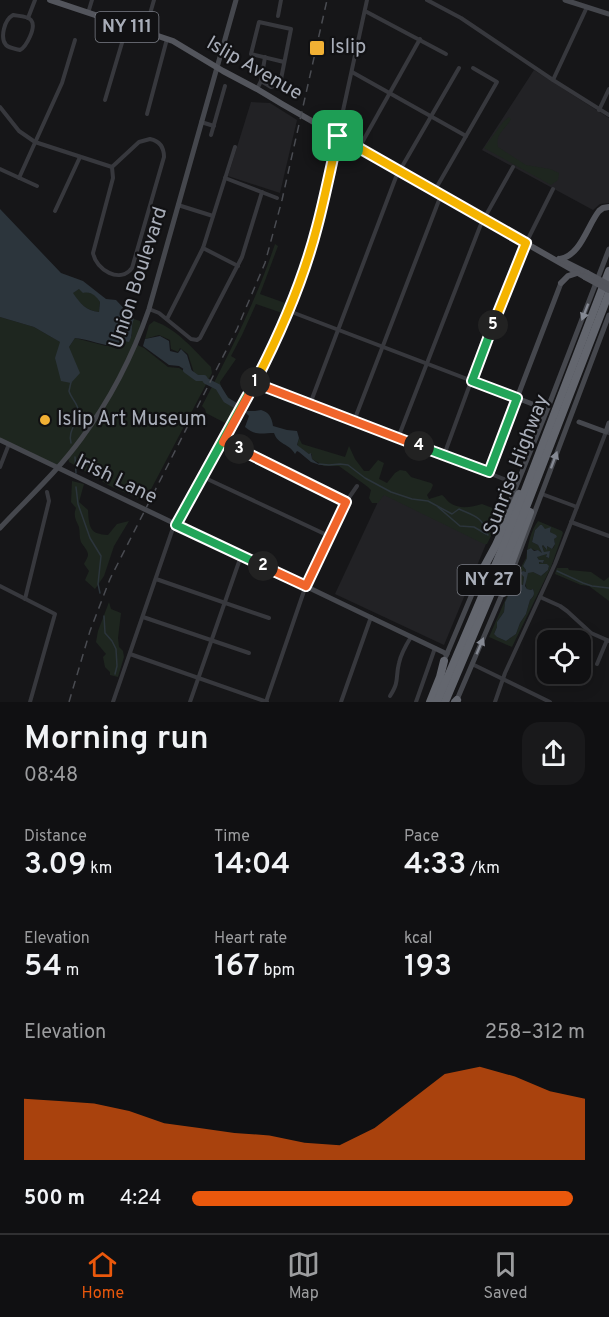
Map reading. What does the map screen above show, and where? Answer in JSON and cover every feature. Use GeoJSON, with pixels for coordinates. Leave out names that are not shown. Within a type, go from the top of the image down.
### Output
{"type":"FeatureCollection","features":[{"type":"Feature","properties":{"kind":"highway","name":"Sunrise Highway"},"geometry":{"type":"LineString","coordinates":[[437,702],[498,557],[609,271]]}},
{"type":"Feature","properties":{"kind":"highway","name":"Sunrise Highway"},"geometry":{"type":"LineString","coordinates":[[445,702],[539,476],[609,291]]}},
{"type":"Feature","properties":{"kind":"highway"},"geometry":{"type":"LineString","coordinates":[[483,568],[538,456]]}},
{"type":"Feature","properties":{"kind":"highway"},"geometry":{"type":"LineString","coordinates":[[503,593],[539,476]]}},
{"type":"Feature","properties":{"kind":"highway"},"geometry":{"type":"LineString","coordinates":[[428,702],[440,677],[446,657]]}},
{"type":"Feature","properties":{"kind":"main road","name":"Islip Avenue"},"geometry":{"type":"LineString","coordinates":[[50,0],[167,39],[526,243],[609,285]]}},
{"type":"Feature","properties":{"kind":"main road","name":"Union Boulevard"},"geometry":{"type":"LineString","coordinates":[[0,528],[57,468],[80,440],[96,417],[130,357],[149,309],[236,0]]}},
{"type":"Feature","properties":{"kind":"main road"},"geometry":{"type":"LineString","coordinates":[[565,0],[609,14]]}},
{"type":"Feature","properties":{"kind":"main road"},"geometry":{"type":"LineString","coordinates":[[544,419],[540,406],[517,398],[561,283],[561,262],[577,247],[596,214],[602,208],[608,207]]}},
{"type":"Feature","properties":{"kind":"main road"},"geometry":{"type":"LineString","coordinates":[[561,283],[568,276],[582,273],[574,260],[577,247]]}},
{"type":"Feature","properties":{"kind":"main road","name":"Sunrise Highway"},"geometry":{"type":"LineString","coordinates":[[446,657],[544,419],[609,249]]}},
{"type":"Feature","properties":{"kind":"main road","name":"Islip Avenue"},"geometry":{"type":"LineString","coordinates":[[582,273],[609,291]]}},
{"type":"Feature","properties":{"kind":"main road","name":"Sunrise Highway"},"geometry":{"type":"LineString","coordinates":[[456,701],[503,593],[609,315]]}},
{"type":"Feature","properties":{"kind":"main road"},"geometry":{"type":"LineString","coordinates":[[540,406],[551,400]]}},
{"type":"Feature","properties":{"kind":"main road"},"geometry":{"type":"LineString","coordinates":[[573,409],[579,422]]}},
{"type":"Feature","properties":{"kind":"main road"},"geometry":{"type":"LineString","coordinates":[[566,428],[572,423],[579,422],[607,433],[609,423]]}},
{"type":"Feature","properties":{"kind":"main road","name":"Irish Lane"},"geometry":{"type":"LineString","coordinates":[[0,440],[435,647],[446,657]]}},
{"type":"Feature","properties":{"kind":"street"},"geometry":{"type":"LineString","coordinates":[[28,18],[34,0]]}},
{"type":"Feature","properties":{"kind":"street"},"geometry":{"type":"LineString","coordinates":[[88,13],[92,0]]}},
{"type":"Feature","properties":{"kind":"street"},"geometry":{"type":"LineString","coordinates":[[145,32],[154,0]]}},
{"type":"Feature","properties":{"kind":"street"},"geometry":{"type":"LineString","coordinates":[[278,16],[281,0]]}},
{"type":"Feature","properties":{"kind":"street"},"geometry":{"type":"LineString","coordinates":[[113,702],[176,525],[255,383],[280,332],[300,281],[318,226],[367,0]]}},
{"type":"Feature","properties":{"kind":"street"},"geometry":{"type":"LineString","coordinates":[[427,0],[461,18],[609,115]]}},
{"type":"Feature","properties":{"kind":"street"},"geometry":{"type":"LineString","coordinates":[[553,80],[587,7]]}},
{"type":"Feature","properties":{"kind":"street"},"geometry":{"type":"LineString","coordinates":[[365,11],[446,54]]}},
{"type":"Feature","properties":{"kind":"street"},"geometry":{"type":"LineString","coordinates":[[13,15],[28,18],[33,26],[25,47],[20,50],[5,45],[2,33],[8,18],[13,15]]}},
{"type":"Feature","properties":{"kind":"street","name":"Islip Avenue"},"geometry":{"type":"LineString","coordinates":[[265,57],[251,54],[259,22],[291,29],[284,62]]}},
{"type":"Feature","properties":{"kind":"street"},"geometry":{"type":"LineString","coordinates":[[105,100],[127,26]]}},
{"type":"Feature","properties":{"kind":"street"},"geometry":{"type":"LineString","coordinates":[[147,114],[167,39]]}},
{"type":"Feature","properties":{"kind":"street"},"geometry":{"type":"LineString","coordinates":[[359,148],[420,39]]}},
{"type":"Feature","properties":{"kind":"street"},"geometry":{"type":"LineString","coordinates":[[20,178],[62,83],[75,40]]}},
{"type":"Feature","properties":{"kind":"street"},"geometry":{"type":"LineString","coordinates":[[259,90],[265,57],[284,62],[280,84],[274,87],[261,81]]}},
{"type":"Feature","properties":{"kind":"street"},"geometry":{"type":"LineString","coordinates":[[310,404],[395,181],[459,68]]}},
{"type":"Feature","properties":{"kind":"street"},"geometry":{"type":"LineString","coordinates":[[354,421],[438,192],[497,82],[473,68]]}},
{"type":"Feature","properties":{"kind":"street"},"geometry":{"type":"LineString","coordinates":[[352,71],[466,136]]}},
{"type":"Feature","properties":{"kind":"street"},"geometry":{"type":"LineString","coordinates":[[259,90],[267,84]]}},
{"type":"Feature","properties":{"kind":"street"},"geometry":{"type":"LineString","coordinates":[[211,135],[225,86]]}},
{"type":"Feature","properties":{"kind":"street"},"geometry":{"type":"LineString","coordinates":[[599,110],[609,89]]}},
{"type":"Feature","properties":{"kind":"street"},"geometry":{"type":"LineString","coordinates":[[0,107],[19,131],[35,142],[112,167]]}},
{"type":"Feature","properties":{"kind":"street"},"geometry":{"type":"LineString","coordinates":[[201,122],[214,126]]}},
{"type":"Feature","properties":{"kind":"street"},"geometry":{"type":"LineString","coordinates":[[144,140],[154,140],[163,148],[164,157],[132,268],[130,272],[122,276],[106,271],[93,257],[113,178],[112,167],[144,140]]}},
{"type":"Feature","properties":{"kind":"street"},"geometry":{"type":"LineString","coordinates":[[167,318],[203,248],[235,147]]}},
{"type":"Feature","properties":{"kind":"street"},"geometry":{"type":"LineString","coordinates":[[55,211],[80,157]]}},
{"type":"Feature","properties":{"kind":"street"},"geometry":{"type":"LineString","coordinates":[[399,438],[484,219],[513,167]]}},
{"type":"Feature","properties":{"kind":"street"},"geometry":{"type":"LineString","coordinates":[[0,169],[37,186]]}},
{"type":"Feature","properties":{"kind":"street"},"geometry":{"type":"LineString","coordinates":[[225,178],[277,198]]}},
{"type":"Feature","properties":{"kind":"street"},"geometry":{"type":"LineString","coordinates":[[444,455],[526,243],[553,189]]}},
{"type":"Feature","properties":{"kind":"street"},"geometry":{"type":"LineString","coordinates":[[149,309],[167,318],[191,339],[201,338],[242,257],[262,192]]}},
{"type":"Feature","properties":{"kind":"street"},"geometry":{"type":"LineString","coordinates":[[178,205],[213,216]]}},
{"type":"Feature","properties":{"kind":"street"},"geometry":{"type":"LineString","coordinates":[[203,248],[238,266]]}},
{"type":"Feature","properties":{"kind":"street"},"geometry":{"type":"LineString","coordinates":[[289,311],[517,398],[489,472]]}},
{"type":"Feature","properties":{"kind":"street"},"geometry":{"type":"LineString","coordinates":[[255,383],[517,484]]}},
{"type":"Feature","properties":{"kind":"street"},"geometry":{"type":"LineString","coordinates":[[495,702],[503,679],[555,564],[607,433]]}},
{"type":"Feature","properties":{"kind":"street"},"geometry":{"type":"LineString","coordinates":[[223,442],[346,502]]}},
{"type":"Feature","properties":{"kind":"street"},"geometry":{"type":"LineString","coordinates":[[0,467],[9,444]]}},
{"type":"Feature","properties":{"kind":"street"},"geometry":{"type":"LineString","coordinates":[[203,477],[329,536]]}},
{"type":"Feature","properties":{"kind":"street"},"geometry":{"type":"LineString","coordinates":[[130,654],[267,702],[306,586],[346,502],[357,486]]}},
{"type":"Feature","properties":{"kind":"street"},"geometry":{"type":"LineString","coordinates":[[25,599],[49,501],[47,492]]}},
{"type":"Feature","properties":{"kind":"street"},"geometry":{"type":"LineString","coordinates":[[542,494],[577,507]]}},
{"type":"Feature","properties":{"kind":"street"},"geometry":{"type":"LineString","coordinates":[[571,522],[609,536]]}},
{"type":"Feature","properties":{"kind":"street"},"geometry":{"type":"LineString","coordinates":[[190,702],[240,556]]}},
{"type":"Feature","properties":{"kind":"street"},"geometry":{"type":"LineString","coordinates":[[156,579],[269,618]]}},
{"type":"Feature","properties":{"kind":"street"},"geometry":{"type":"LineString","coordinates":[[0,586],[55,614],[30,702]]}},
{"type":"Feature","properties":{"kind":"street"},"geometry":{"type":"LineString","coordinates":[[540,597],[560,606],[591,633],[608,641],[597,664]]}},
{"type":"Feature","properties":{"kind":"street"},"geometry":{"type":"LineString","coordinates":[[143,617],[249,653]]}},
{"type":"Feature","properties":{"kind":"street"},"geometry":{"type":"LineString","coordinates":[[341,702],[371,617]]}},
{"type":"Feature","properties":{"kind":"street"},"geometry":{"type":"LineString","coordinates":[[390,696],[398,681],[398,666],[411,636]]}},
{"type":"Feature","properties":{"kind":"street"},"geometry":{"type":"LineString","coordinates":[[416,702],[435,647]]}},
{"type":"Feature","properties":{"kind":"street"},"geometry":{"type":"LineString","coordinates":[[472,664],[550,702]]}},
{"type":"Feature","properties":{"kind":"shaded area"},"geometry":{"type":"Polygon","coordinates":[[[534,70],[609,118],[609,203],[600,204],[593,210],[482,150],[534,70]]]}},
{"type":"Feature","properties":{"kind":"shaded area"},"geometry":{"type":"Polygon","coordinates":[[[251,102],[270,103],[297,120],[280,193],[228,176],[251,102]]]}},
{"type":"Feature","properties":{"kind":"shaded area"},"geometry":{"type":"Polygon","coordinates":[[[509,117],[511,119],[498,139],[498,147],[526,165],[559,173],[558,180],[551,185],[484,148],[509,117]]]}},
{"type":"Feature","properties":{"kind":"shaded area"},"geometry":{"type":"Polygon","coordinates":[[[0,209],[61,273],[83,281],[106,299],[116,300],[134,319],[129,342],[120,340],[117,346],[75,338],[69,347],[80,373],[71,383],[61,381],[55,358],[60,342],[34,327],[0,317],[0,209]],[[79,289],[73,293],[87,308],[99,312],[100,302],[97,298],[91,293],[83,293],[79,289]]]}},
{"type":"Feature","properties":{"kind":"shaded area"},"geometry":{"type":"Polygon","coordinates":[[[275,244],[278,246],[260,294],[288,304],[285,314],[256,304],[231,356],[236,359],[220,382],[224,393],[240,406],[227,424],[206,413],[202,406],[251,306],[275,244]]]}},
{"type":"Feature","properties":{"kind":"shaded area"},"geometry":{"type":"Polygon","coordinates":[[[79,289],[96,295],[100,302],[99,312],[87,308],[72,293],[79,289]]]}},
{"type":"Feature","properties":{"kind":"shaded area"},"geometry":{"type":"Polygon","coordinates":[[[0,317],[34,327],[69,347],[75,338],[106,346],[132,336],[131,324],[134,319],[140,321],[141,329],[135,344],[144,348],[168,367],[179,368],[192,376],[194,373],[188,354],[180,348],[178,352],[171,349],[170,340],[159,335],[145,339],[149,325],[154,321],[178,335],[211,367],[212,373],[148,495],[141,500],[110,486],[69,462],[67,454],[55,467],[0,440],[0,317]]]}},
{"type":"Feature","properties":{"kind":"shaded area"},"geometry":{"type":"Polygon","coordinates":[[[160,336],[169,341],[170,351],[178,353],[181,349],[187,355],[193,375],[179,366],[169,365],[143,346],[145,339],[160,336]]]}},
{"type":"Feature","properties":{"kind":"shaded area"},"geometry":{"type":"Polygon","coordinates":[[[261,410],[270,416],[273,426],[297,431],[299,438],[297,445],[309,454],[311,453],[312,459],[320,465],[311,462],[297,451],[295,454],[278,440],[274,433],[255,433],[245,427],[249,416],[246,411],[261,410]]]}},
{"type":"Feature","properties":{"kind":"shaded area"},"geometry":{"type":"Polygon","coordinates":[[[299,438],[302,444],[345,457],[349,446],[364,471],[369,471],[378,460],[384,463],[379,479],[387,483],[395,473],[400,470],[406,471],[411,477],[433,485],[427,495],[429,499],[442,495],[458,507],[482,504],[503,512],[487,544],[484,544],[384,495],[378,503],[372,503],[369,498],[371,490],[368,487],[339,466],[324,466],[312,459],[312,454],[297,446],[299,438]]]}},
{"type":"Feature","properties":{"kind":"shaded area"},"geometry":{"type":"Polygon","coordinates":[[[72,481],[84,484],[79,502],[88,510],[90,526],[94,531],[108,535],[117,524],[129,521],[114,546],[104,576],[95,589],[85,580],[89,571],[84,564],[88,553],[80,540],[75,516],[76,508],[71,502],[72,481]]]}},
{"type":"Feature","properties":{"kind":"shaded area"},"geometry":{"type":"Polygon","coordinates":[[[383,491],[486,544],[444,645],[335,594],[383,491]]]}},
{"type":"Feature","properties":{"kind":"shaded area"},"geometry":{"type":"Polygon","coordinates":[[[538,521],[562,531],[563,533],[551,567],[512,647],[489,637],[527,552],[527,558],[523,566],[526,572],[520,573],[524,577],[523,585],[520,584],[520,576],[497,622],[494,634],[497,637],[506,641],[516,634],[526,614],[534,594],[533,589],[526,587],[528,572],[541,576],[548,570],[547,564],[539,564],[538,562],[543,563],[544,561],[537,557],[548,553],[546,557],[548,558],[550,552],[544,552],[542,546],[552,549],[555,542],[553,539],[557,537],[550,532],[551,527],[545,530],[540,525],[535,530],[532,542],[538,545],[542,553],[531,548],[527,550],[538,521]]]}},
{"type":"Feature","properties":{"kind":"shaded area"},"geometry":{"type":"Polygon","coordinates":[[[540,525],[545,529],[551,527],[550,532],[557,537],[554,539],[555,544],[552,549],[547,546],[547,550],[542,546],[544,552],[550,551],[549,558],[546,557],[547,554],[537,557],[539,560],[544,560],[539,564],[547,564],[548,570],[541,576],[533,572],[528,573],[525,586],[527,589],[533,589],[534,595],[516,634],[506,641],[494,634],[497,622],[504,612],[505,602],[515,582],[519,582],[520,575],[520,584],[523,585],[524,577],[520,573],[526,572],[523,566],[527,558],[527,550],[531,548],[542,553],[538,545],[532,542],[535,530],[540,525]]]}},
{"type":"Feature","properties":{"kind":"shaded area"},"geometry":{"type":"Polygon","coordinates":[[[557,568],[591,572],[604,581],[609,577],[609,601],[589,586],[555,574],[557,568]]]}},
{"type":"Feature","properties":{"kind":"shaded area"},"geometry":{"type":"Polygon","coordinates":[[[109,602],[111,609],[121,613],[118,638],[124,657],[118,677],[110,675],[103,657],[106,654],[96,642],[109,602]]]}},
{"type":"Feature","properties":{"kind":"waterway"},"geometry":{"type":"LineString","coordinates":[[186,370],[197,378],[204,378],[218,387],[226,400],[238,407]]}},
{"type":"Feature","properties":{"kind":"waterway"},"geometry":{"type":"LineString","coordinates":[[71,382],[69,391],[78,413],[70,438],[71,443]]}},
{"type":"Feature","properties":{"kind":"waterway"},"geometry":{"type":"LineString","coordinates":[[75,457],[76,473]]}},
{"type":"Feature","properties":{"kind":"waterway"},"geometry":{"type":"LineString","coordinates":[[319,464],[348,465],[365,478],[391,492],[412,499],[428,501],[452,514],[459,509],[480,520],[488,535]]}},
{"type":"Feature","properties":{"kind":"waterway"},"geometry":{"type":"LineString","coordinates":[[76,487],[78,504],[90,538],[101,556],[98,584],[100,593]]}},
{"type":"Feature","properties":{"kind":"waterway"},"geometry":{"type":"LineString","coordinates":[[438,507],[460,526],[474,527],[486,534]]}},
{"type":"Feature","properties":{"kind":"waterway"},"geometry":{"type":"LineString","coordinates":[[557,571],[592,586],[609,588]]}},
{"type":"Feature","properties":{"kind":"waterway"},"geometry":{"type":"LineString","coordinates":[[104,616],[105,633],[116,649],[115,674]]}},
{"type":"Feature","properties":{"kind":"railway"},"geometry":{"type":"LineString","coordinates":[[69,702],[90,631],[110,579],[237,329],[265,263],[282,200],[327,0]]}},
{"type":"Feature","properties":{"kind":"place","name":"Islip"},"geometry":{"type":"Point","coordinates":[317,48]}},
{"type":"Feature","properties":{"kind":"place","name":"Islip Art Museum"},"geometry":{"type":"Point","coordinates":[45,420]}},
{"type":"Feature","properties":{"kind":"route"},"geometry":{"type":"LineString","coordinates":[[338,136],[318,226],[289,311],[255,383],[176,525],[306,586],[346,502],[223,442],[255,383],[489,472],[517,398],[472,381],[526,243],[338,136]]}}]}
